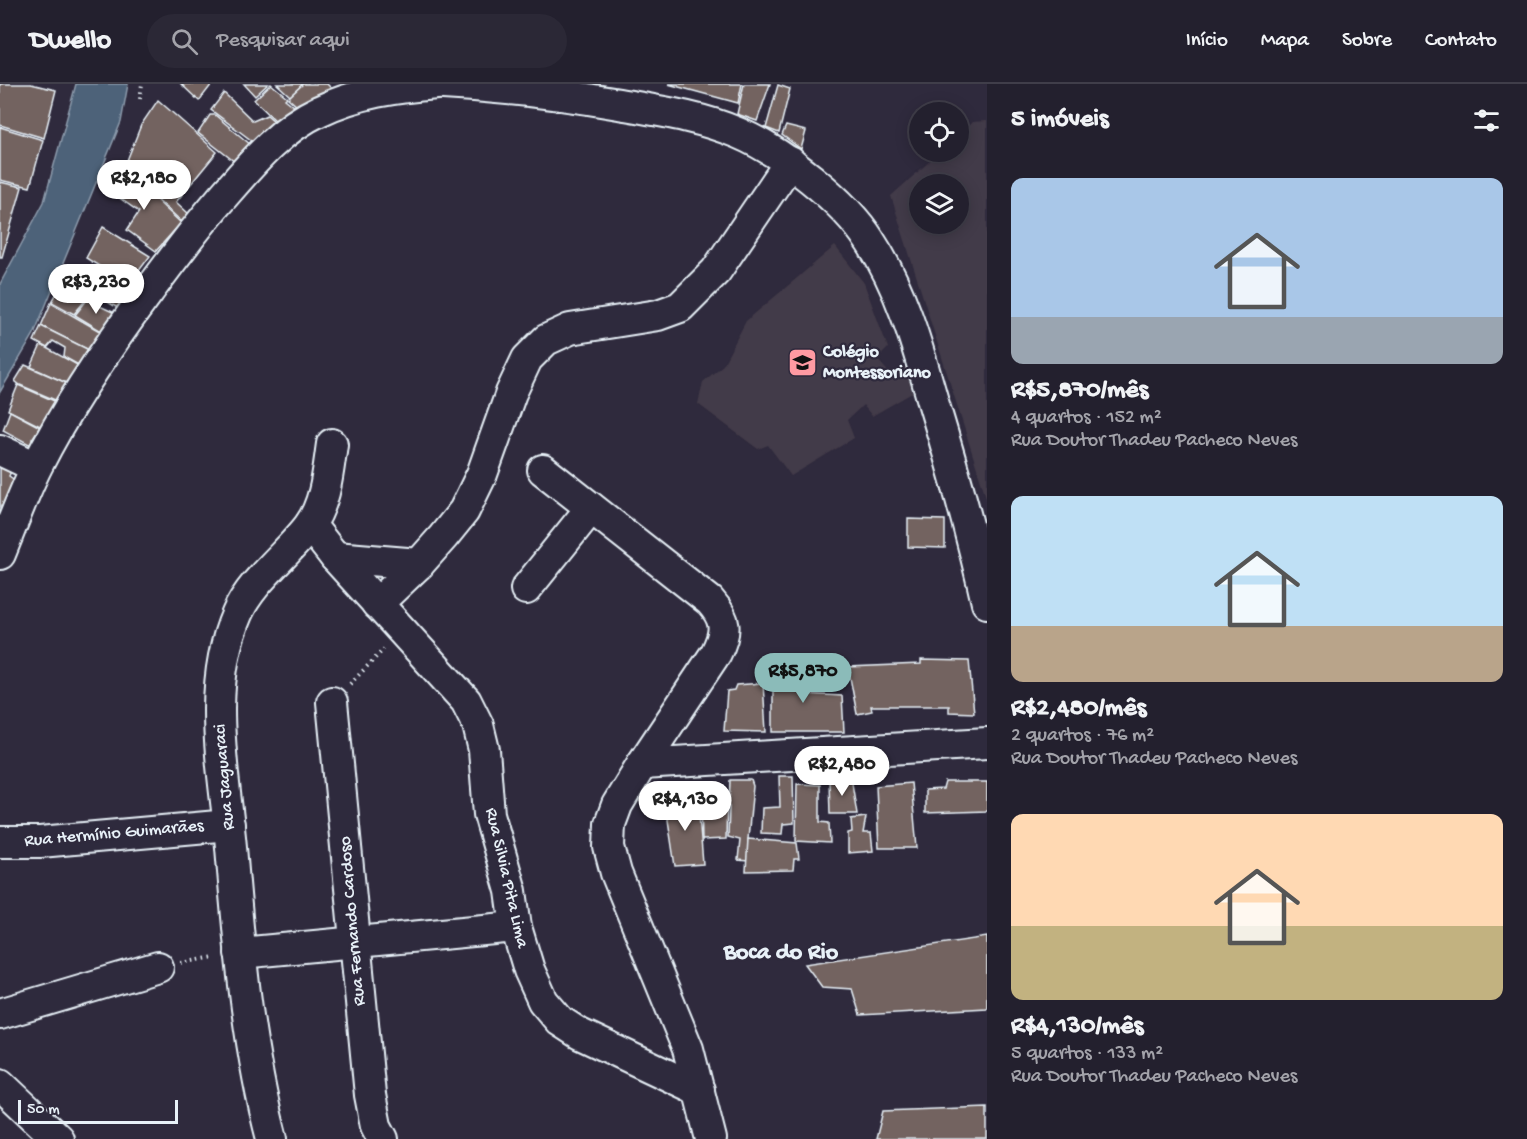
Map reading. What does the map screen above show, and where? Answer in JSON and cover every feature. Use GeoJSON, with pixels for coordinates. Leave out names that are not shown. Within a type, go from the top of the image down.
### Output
{"type":"FeatureCollection","features":[{"type":"Feature","properties":{"kind":"street"},"geometry":{"type":"LineString","coordinates":[[0,554],[36,467],[72,403],[118,333],[207,215],[259,155],[288,131],[344,92],[437,84]]}},
{"type":"Feature","properties":{"kind":"street"},"geometry":{"type":"LineString","coordinates":[[443,84],[568,96],[685,117],[738,133],[790,162],[854,218],[890,275],[904,309],[952,467],[987,603]]}},
{"type":"Feature","properties":{"kind":"street"},"geometry":{"type":"LineString","coordinates":[[377,604],[419,564],[464,511],[482,474],[527,359],[546,340],[570,329],[658,315],[680,307],[716,271],[790,162]]}},
{"type":"Feature","properties":{"kind":"street","name":"Rua Jaguaraci"},"geometry":{"type":"LineString","coordinates":[[272,1139],[251,1037],[240,953],[220,731],[219,690],[225,651],[238,612],[259,582],[310,525],[328,479],[332,444]]}},
{"type":"Feature","properties":{"kind":"street"},"geometry":{"type":"LineString","coordinates":[[0,450],[36,467]]}},
{"type":"Feature","properties":{"kind":"street"},"geometry":{"type":"LineString","coordinates":[[543,470],[710,601],[724,622],[723,640],[716,653],[617,805],[610,824],[609,847],[616,873],[688,1049],[711,1139]]}},
{"type":"Feature","properties":{"kind":"street"},"geometry":{"type":"LineString","coordinates":[[526,589],[591,508]]}},
{"type":"Feature","properties":{"kind":"street","name":"Rua Silvia Pita Lima"},"geometry":{"type":"LineString","coordinates":[[310,525],[335,557],[466,701],[478,725],[484,750],[489,814],[511,891],[516,927],[529,970],[543,1001],[560,1021],[580,1034],[699,1090]]}},
{"type":"Feature","properties":{"kind":"street"},"geometry":{"type":"LineString","coordinates":[[335,557],[419,564]]}},
{"type":"Feature","properties":{"kind":"street","name":"Rua Fernando Cardoso"},"geometry":{"type":"LineString","coordinates":[[332,702],[370,1095],[376,1126],[383,1139]]}},
{"type":"Feature","properties":{"kind":"street"},"geometry":{"type":"LineString","coordinates":[[642,764],[987,743]]}},
{"type":"Feature","properties":{"kind":"street","name":"Rua Hermínio Guimarães"},"geometry":{"type":"LineString","coordinates":[[0,842],[40,842],[229,825]]}},
{"type":"Feature","properties":{"kind":"street"},"geometry":{"type":"LineString","coordinates":[[240,953],[516,927]]}},
{"type":"Feature","properties":{"kind":"street"},"geometry":{"type":"LineString","coordinates":[[0,1014],[158,967]]}},
{"type":"Feature","properties":{"kind":"street"},"geometry":{"type":"LineString","coordinates":[[0,1084],[43,1134]]}},
{"type":"Feature","properties":{"kind":"path"},"geometry":{"type":"LineString","coordinates":[[140,99],[142,84]]}},
{"type":"Feature","properties":{"kind":"path"},"geometry":{"type":"LineString","coordinates":[[332,702],[401,631]]}},
{"type":"Feature","properties":{"kind":"path"},"geometry":{"type":"LineString","coordinates":[[158,967],[240,953]]}},
{"type":"Feature","properties":{"kind":"shaded area"},"geometry":{"type":"Polygon","coordinates":[[[987,121],[987,500],[891,196],[909,180],[909,234],[969,234],[969,174],[916,174],[929,162],[969,162],[969,125],[972,122],[987,121]]]}},
{"type":"Feature","properties":{"kind":"shaded area","name":"Colégio Montessoriano"},"geometry":{"type":"Polygon","coordinates":[[[835,246],[864,283],[888,348],[877,359],[891,375],[906,367],[912,393],[872,416],[863,405],[847,420],[854,438],[791,476],[768,445],[758,449],[698,404],[703,382],[723,365],[746,321],[835,246]]]}},
{"type":"Feature","properties":{"kind":"water"},"geometry":{"type":"Polygon","coordinates":[[[76,84],[128,84],[121,122],[34,334],[0,392],[0,284],[44,202],[76,84]]]}},
{"type":"Feature","properties":{"kind":"building"},"geometry":{"type":"Polygon","coordinates":[[[0,84],[31,84],[56,90],[44,138],[0,125],[0,84]]]}},
{"type":"Feature","properties":{"kind":"building"},"geometry":{"type":"Polygon","coordinates":[[[181,84],[212,84],[199,101],[181,84]]]}},
{"type":"Feature","properties":{"kind":"building"},"geometry":{"type":"Polygon","coordinates":[[[244,84],[268,84],[255,96],[244,84]]]}},
{"type":"Feature","properties":{"kind":"building"},"geometry":{"type":"Polygon","coordinates":[[[271,84],[295,107],[276,121],[254,100],[271,84]]]}},
{"type":"Feature","properties":{"kind":"building"},"geometry":{"type":"Polygon","coordinates":[[[277,84],[303,84],[290,96],[277,84]]]}},
{"type":"Feature","properties":{"kind":"building"},"geometry":{"type":"Polygon","coordinates":[[[303,84],[327,84],[332,89],[297,106],[288,98],[303,84]]]}},
{"type":"Feature","properties":{"kind":"building"},"geometry":{"type":"Polygon","coordinates":[[[668,84],[742,84],[738,103],[668,84]]]}},
{"type":"Feature","properties":{"kind":"building"},"geometry":{"type":"Polygon","coordinates":[[[744,84],[770,84],[757,121],[737,114],[744,84]]]}},
{"type":"Feature","properties":{"kind":"building"},"geometry":{"type":"Polygon","coordinates":[[[778,85],[790,89],[779,133],[766,128],[778,85]]]}},
{"type":"Feature","properties":{"kind":"building"},"geometry":{"type":"Polygon","coordinates":[[[224,93],[253,121],[267,115],[275,122],[255,143],[211,110],[224,93]]]}},
{"type":"Feature","properties":{"kind":"building"},"geometry":{"type":"Polygon","coordinates":[[[158,100],[217,152],[176,202],[189,214],[182,222],[124,168],[141,125],[158,100]]]}},
{"type":"Feature","properties":{"kind":"building"},"geometry":{"type":"Polygon","coordinates":[[[210,115],[215,115],[251,145],[235,162],[198,133],[210,115]]]}},
{"type":"Feature","properties":{"kind":"building"},"geometry":{"type":"Polygon","coordinates":[[[786,126],[806,131],[801,149],[782,135],[786,126]]]}},
{"type":"Feature","properties":{"kind":"building"},"geometry":{"type":"Polygon","coordinates":[[[0,127],[43,140],[30,187],[0,180],[0,127]]]}},
{"type":"Feature","properties":{"kind":"building"},"geometry":{"type":"Polygon","coordinates":[[[118,168],[123,169],[181,223],[156,251],[127,230],[139,212],[107,189],[118,168]]]}},
{"type":"Feature","properties":{"kind":"building"},"geometry":{"type":"Polygon","coordinates":[[[0,182],[22,187],[2,257],[0,257],[0,182]]]}},
{"type":"Feature","properties":{"kind":"building"},"geometry":{"type":"Polygon","coordinates":[[[103,227],[150,256],[135,276],[142,280],[130,296],[100,277],[104,269],[86,258],[103,227]]]}},
{"type":"Feature","properties":{"kind":"building"},"geometry":{"type":"Polygon","coordinates":[[[100,277],[129,297],[121,310],[91,292],[100,277]]]}},
{"type":"Feature","properties":{"kind":"building"},"geometry":{"type":"Polygon","coordinates":[[[64,280],[88,297],[74,314],[52,302],[64,280]]]}},
{"type":"Feature","properties":{"kind":"building"},"geometry":{"type":"Polygon","coordinates":[[[87,300],[117,314],[103,332],[75,315],[87,300]]]}},
{"type":"Feature","properties":{"kind":"building"},"geometry":{"type":"Polygon","coordinates":[[[51,303],[103,333],[91,351],[41,326],[51,303]]]}},
{"type":"Feature","properties":{"kind":"building"},"geometry":{"type":"Polygon","coordinates":[[[41,326],[91,351],[82,367],[64,357],[65,348],[53,341],[47,348],[34,341],[41,326]]]}},
{"type":"Feature","properties":{"kind":"building"},"geometry":{"type":"Polygon","coordinates":[[[41,345],[81,367],[71,385],[31,367],[41,345]]]}},
{"type":"Feature","properties":{"kind":"building"},"geometry":{"type":"Polygon","coordinates":[[[25,365],[71,385],[62,403],[15,381],[25,365]]]}},
{"type":"Feature","properties":{"kind":"building"},"geometry":{"type":"Polygon","coordinates":[[[18,385],[59,403],[49,424],[40,426],[8,410],[18,385]]]}},
{"type":"Feature","properties":{"kind":"building"},"geometry":{"type":"Polygon","coordinates":[[[10,411],[40,427],[32,439],[33,443],[29,444],[3,430],[10,411]]]}},
{"type":"Feature","properties":{"kind":"building"},"geometry":{"type":"Polygon","coordinates":[[[0,467],[11,471],[9,476],[19,483],[0,527],[0,467]]]}},
{"type":"Feature","properties":{"kind":"building"},"geometry":{"type":"Polygon","coordinates":[[[908,519],[945,520],[945,548],[908,547],[908,519]]]}},
{"type":"Feature","properties":{"kind":"building"},"geometry":{"type":"Polygon","coordinates":[[[921,660],[969,661],[974,713],[949,712],[949,706],[871,706],[872,711],[857,714],[848,667],[921,664],[921,660]]]}},
{"type":"Feature","properties":{"kind":"building"},"geometry":{"type":"Polygon","coordinates":[[[802,663],[804,694],[842,696],[844,732],[773,732],[773,664],[802,663]]]}},
{"type":"Feature","properties":{"kind":"building"},"geometry":{"type":"Polygon","coordinates":[[[763,683],[766,732],[724,731],[727,691],[734,690],[736,685],[763,683]]]}},
{"type":"Feature","properties":{"kind":"building"},"geometry":{"type":"Polygon","coordinates":[[[779,776],[793,776],[794,823],[783,824],[782,834],[761,833],[762,808],[780,807],[779,776]]]}},
{"type":"Feature","properties":{"kind":"building"},"geometry":{"type":"Polygon","coordinates":[[[851,777],[857,814],[830,814],[829,779],[851,777]]]}},
{"type":"Feature","properties":{"kind":"building"},"geometry":{"type":"Polygon","coordinates":[[[730,780],[751,780],[753,786],[748,861],[738,860],[740,840],[728,837],[730,780]]]}},
{"type":"Feature","properties":{"kind":"building"},"geometry":{"type":"Polygon","coordinates":[[[945,782],[987,782],[987,811],[925,813],[925,790],[943,789],[945,782]]]}},
{"type":"Feature","properties":{"kind":"building"},"geometry":{"type":"Polygon","coordinates":[[[911,783],[917,848],[879,848],[876,786],[911,783]]]}},
{"type":"Feature","properties":{"kind":"building"},"geometry":{"type":"Polygon","coordinates":[[[797,784],[820,785],[820,822],[829,823],[830,843],[796,841],[797,784]]]}},
{"type":"Feature","properties":{"kind":"building"},"geometry":{"type":"Polygon","coordinates":[[[701,794],[727,797],[726,839],[702,840],[701,794]]]}},
{"type":"Feature","properties":{"kind":"building"},"geometry":{"type":"Polygon","coordinates":[[[665,800],[698,803],[703,864],[675,866],[665,800]]]}},
{"type":"Feature","properties":{"kind":"building"},"geometry":{"type":"Polygon","coordinates":[[[866,817],[863,833],[871,833],[873,851],[848,853],[848,833],[852,832],[851,819],[866,817]]]}},
{"type":"Feature","properties":{"kind":"building"},"geometry":{"type":"Polygon","coordinates":[[[748,839],[797,843],[799,859],[794,859],[793,870],[746,871],[748,839]]]}},
{"type":"Feature","properties":{"kind":"building"},"geometry":{"type":"Polygon","coordinates":[[[987,937],[987,1008],[860,1015],[852,989],[822,987],[805,964],[987,937]]]}},
{"type":"Feature","properties":{"kind":"building"},"geometry":{"type":"Polygon","coordinates":[[[987,1107],[987,1139],[876,1139],[883,1111],[987,1107]]]}},
{"type":"Feature","properties":{"kind":"place","name":"Colégio Montessoriano"},"geometry":{"type":"Point","coordinates":[802,362]}},
{"type":"Feature","properties":{"kind":"district","name":"Boca do Rio"},"geometry":{"type":"Point","coordinates":[781,953]}}]}
